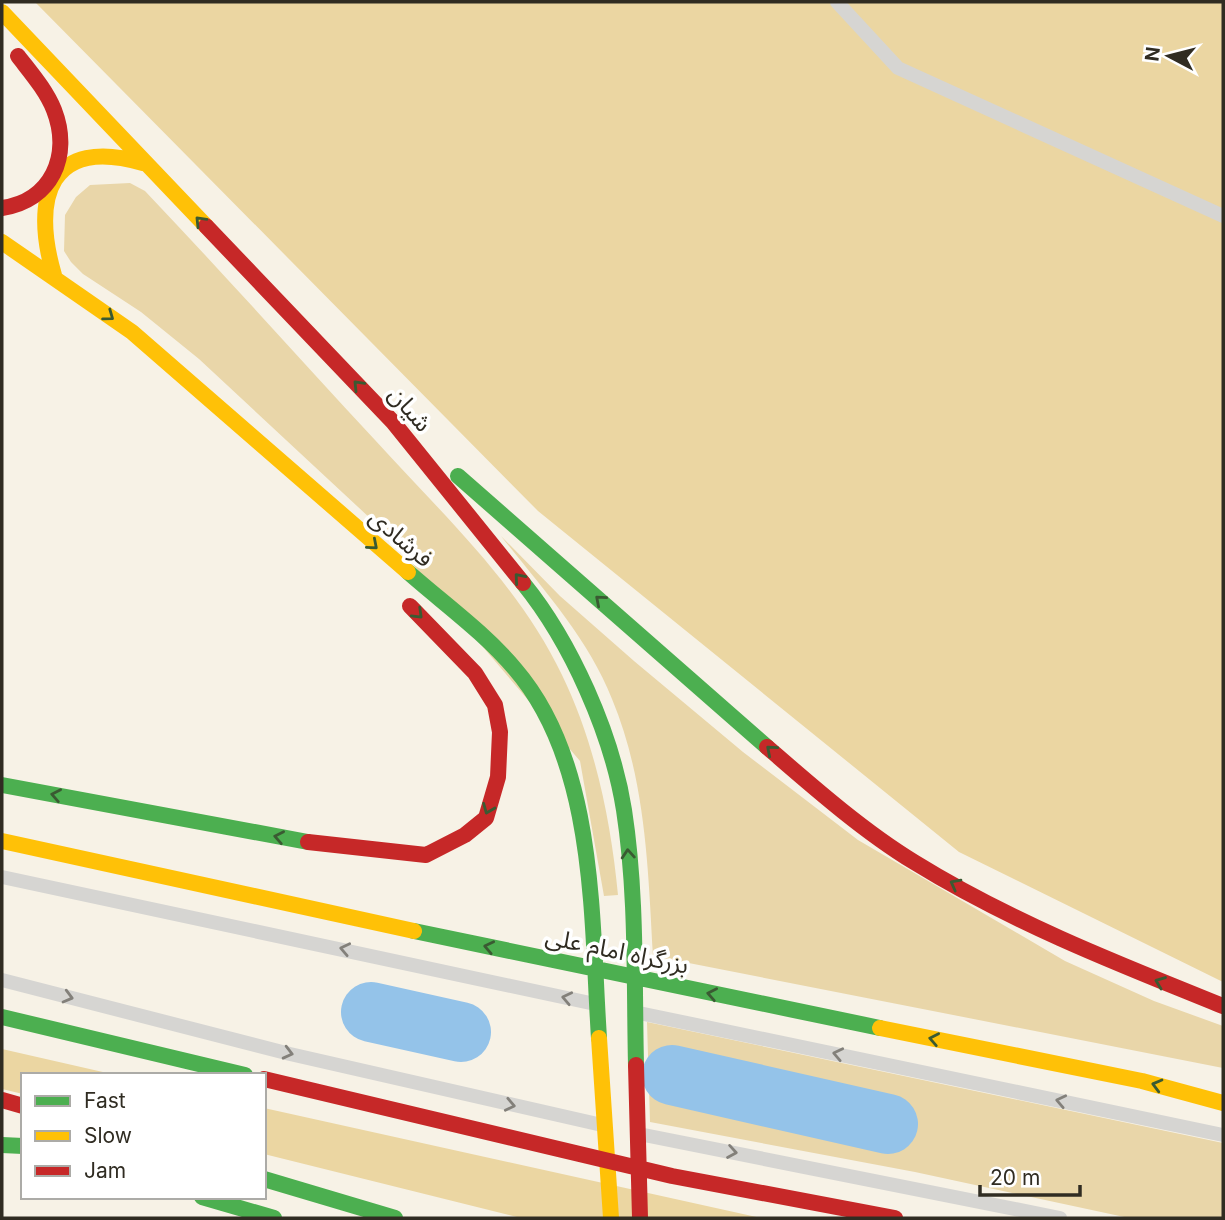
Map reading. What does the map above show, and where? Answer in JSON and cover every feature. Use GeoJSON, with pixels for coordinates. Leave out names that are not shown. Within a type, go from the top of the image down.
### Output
{"type":"FeatureCollection","features":[{"type":"Feature","properties":{"kind":"main road","name":"شیان"},"geometry":{"type":"LineString","coordinates":[[2,12],[393,422],[527,587],[554,626],[582,679],[618,777],[628,848],[633,922],[640,1218]]}},
{"type":"Feature","properties":{"kind":"main road"},"geometry":{"type":"LineString","coordinates":[[2,35],[44,92],[56,115],[60,138],[42,232],[44,250],[54,275]]}},
{"type":"Feature","properties":{"kind":"main road"},"geometry":{"type":"LineString","coordinates":[[2,208],[28,203],[75,162],[103,153],[119,153],[144,163]]}},
{"type":"Feature","properties":{"kind":"main road","name":"فرشادی"},"geometry":{"type":"LineString","coordinates":[[2,242],[54,275],[132,332],[289,473],[516,669],[549,721],[570,775],[587,855],[611,1218]]}},
{"type":"Feature","properties":{"kind":"main road"},"geometry":{"type":"LineString","coordinates":[[393,422],[808,782],[914,862],[1069,944],[1223,1006]]}},
{"type":"Feature","properties":{"kind":"main road"},"geometry":{"type":"LineString","coordinates":[[289,473],[339,533]]}},
{"type":"Feature","properties":{"kind":"main road"},"geometry":{"type":"LineString","coordinates":[[2,785],[328,846],[426,855],[465,835],[486,818],[499,777],[500,732],[495,705],[475,673],[395,592]]}},
{"type":"Feature","properties":{"kind":"main road","name":"بزرگراه امام علی"},"geometry":{"type":"LineString","coordinates":[[2,841],[570,965],[1142,1081],[1223,1102]]}},
{"type":"Feature","properties":{"kind":"main road"},"geometry":{"type":"LineString","coordinates":[[2,1017],[237,1073]]}},
{"type":"Feature","properties":{"kind":"main road"},"geometry":{"type":"LineString","coordinates":[[266,1079],[672,1177],[895,1218]]}},
{"type":"Feature","properties":{"kind":"main road"},"geometry":{"type":"LineString","coordinates":[[2,1100],[21,1105]]}},
{"type":"Feature","properties":{"kind":"main road"},"geometry":{"type":"LineString","coordinates":[[2,1145],[21,1146]]}},
{"type":"Feature","properties":{"kind":"main road"},"geometry":{"type":"LineString","coordinates":[[597,1218],[607,1179]]}},
{"type":"Feature","properties":{"kind":"main road"},"geometry":{"type":"LineString","coordinates":[[266,1180],[395,1218]]}},
{"type":"Feature","properties":{"kind":"main road"},"geometry":{"type":"LineString","coordinates":[[209,1199],[274,1218]]}},
{"type":"Feature","properties":{"kind":"lane"},"geometry":{"type":"LineString","coordinates":[[837,2],[898,68],[1223,215]]}},
{"type":"Feature","properties":{"kind":"lane"},"geometry":{"type":"LineString","coordinates":[[2,877],[1223,1135]]}},
{"type":"Feature","properties":{"kind":"lane"},"geometry":{"type":"LineString","coordinates":[[2,980],[449,1091],[673,1141],[1060,1218]]}},
{"type":"Feature","properties":{"kind":"shaded area"},"geometry":{"type":"Polygon","coordinates":[[[35,2],[1223,2],[1223,982],[959,852],[538,511],[35,2]]]}},
{"type":"Feature","properties":{"kind":"shaded area"},"geometry":{"type":"Polygon","coordinates":[[[130,183],[145,191],[203,253],[452,523],[524,610],[562,675],[584,728],[606,811],[618,895],[604,896],[580,761],[386,533],[199,359],[141,312],[83,274],[71,262],[64,251],[65,215],[76,197],[90,185],[130,183]]]}},
{"type":"Feature","properties":{"kind":"shaded area"},"geometry":{"type":"Polygon","coordinates":[[[501,536],[560,596],[634,661],[743,752],[858,840],[1065,961],[1154,1001],[1223,1026],[1223,1068],[653,956],[639,793],[632,761],[612,699],[577,634],[501,536]]]}},
{"type":"Feature","properties":{"kind":"shaded area"},"geometry":{"type":"Polygon","coordinates":[[[647,1022],[1223,1143],[1223,1218],[1129,1218],[915,1172],[650,1122],[647,1022]]]}},
{"type":"Feature","properties":{"kind":"shaded area"},"geometry":{"type":"Polygon","coordinates":[[[2,1049],[107,1073],[21,1073],[21,1094],[2,1089],[2,1049]]]}},
{"type":"Feature","properties":{"kind":"shaded area"},"geometry":{"type":"Polygon","coordinates":[[[266,1108],[761,1218],[521,1218],[266,1154],[266,1108]]]}},
{"type":"Feature","properties":{"kind":"waterway"},"geometry":{"type":"LineString","coordinates":[[371,1012],[461,1032]]}},
{"type":"Feature","properties":{"kind":"waterway"},"geometry":{"type":"LineString","coordinates":[[672,1075],[888,1124]]}},
{"type":"Feature","properties":{"kind":"traffic: fast"},"geometry":{"type":"LineString","coordinates":[[458,476],[767,747]]}},
{"type":"Feature","properties":{"kind":"traffic: fast"},"geometry":{"type":"LineString","coordinates":[[408,572],[477,631],[515,669],[542,707],[562,750],[576,796],[585,845],[591,894],[599,1038]]}},
{"type":"Feature","properties":{"kind":"traffic: fast"},"geometry":{"type":"LineString","coordinates":[[523,583],[557,633],[587,690],[610,751],[618,781],[631,873],[636,1065]]}},
{"type":"Feature","properties":{"kind":"traffic: fast"},"geometry":{"type":"LineString","coordinates":[[2,785],[308,842]]}},
{"type":"Feature","properties":{"kind":"traffic: fast"},"geometry":{"type":"LineString","coordinates":[[414,931],[880,1028]]}},
{"type":"Feature","properties":{"kind":"traffic: fast"},"geometry":{"type":"LineString","coordinates":[[2,1017],[237,1073]]}},
{"type":"Feature","properties":{"kind":"traffic: fast"},"geometry":{"type":"LineString","coordinates":[[2,1145],[21,1146]]}},
{"type":"Feature","properties":{"kind":"traffic: fast"},"geometry":{"type":"LineString","coordinates":[[266,1180],[395,1218]]}},
{"type":"Feature","properties":{"kind":"traffic: fast"},"geometry":{"type":"LineString","coordinates":[[209,1199],[274,1218]]}},
{"type":"Feature","properties":{"kind":"traffic: slow"},"geometry":{"type":"LineString","coordinates":[[2,12],[206,226]]}},
{"type":"Feature","properties":{"kind":"traffic: slow"},"geometry":{"type":"LineString","coordinates":[[54,275],[47,247],[45,221],[48,198],[55,180],[68,166],[87,158],[112,157],[143,163]]}},
{"type":"Feature","properties":{"kind":"traffic: slow"},"geometry":{"type":"LineString","coordinates":[[2,242],[132,332],[408,572]]}},
{"type":"Feature","properties":{"kind":"traffic: slow"},"geometry":{"type":"LineString","coordinates":[[2,841],[414,931]]}},
{"type":"Feature","properties":{"kind":"traffic: slow"},"geometry":{"type":"LineString","coordinates":[[880,1028],[1142,1081],[1223,1103]]}},
{"type":"Feature","properties":{"kind":"traffic: slow"},"geometry":{"type":"LineString","coordinates":[[599,1038],[611,1218]]}},
{"type":"Feature","properties":{"kind":"traffic: jam"},"geometry":{"type":"LineString","coordinates":[[2,208],[19,204],[45,186],[53,174],[60,144],[59,127],[51,103],[18,56]]}},
{"type":"Feature","properties":{"kind":"traffic: jam"},"geometry":{"type":"LineString","coordinates":[[206,226],[393,422],[523,583]]}},
{"type":"Feature","properties":{"kind":"traffic: jam"},"geometry":{"type":"LineString","coordinates":[[308,842],[426,855],[465,835],[486,818],[498,777],[500,732],[495,705],[475,673],[410,606]]}},
{"type":"Feature","properties":{"kind":"traffic: jam"},"geometry":{"type":"LineString","coordinates":[[767,747],[838,808],[914,862],[951,884],[1066,941],[1223,1006]]}},
{"type":"Feature","properties":{"kind":"traffic: jam"},"geometry":{"type":"LineString","coordinates":[[636,1065],[640,1218]]}},
{"type":"Feature","properties":{"kind":"traffic: jam"},"geometry":{"type":"LineString","coordinates":[[266,1079],[672,1176],[895,1218]]}},
{"type":"Feature","properties":{"kind":"traffic: jam"},"geometry":{"type":"LineString","coordinates":[[2,1100],[21,1105]]}}]}
